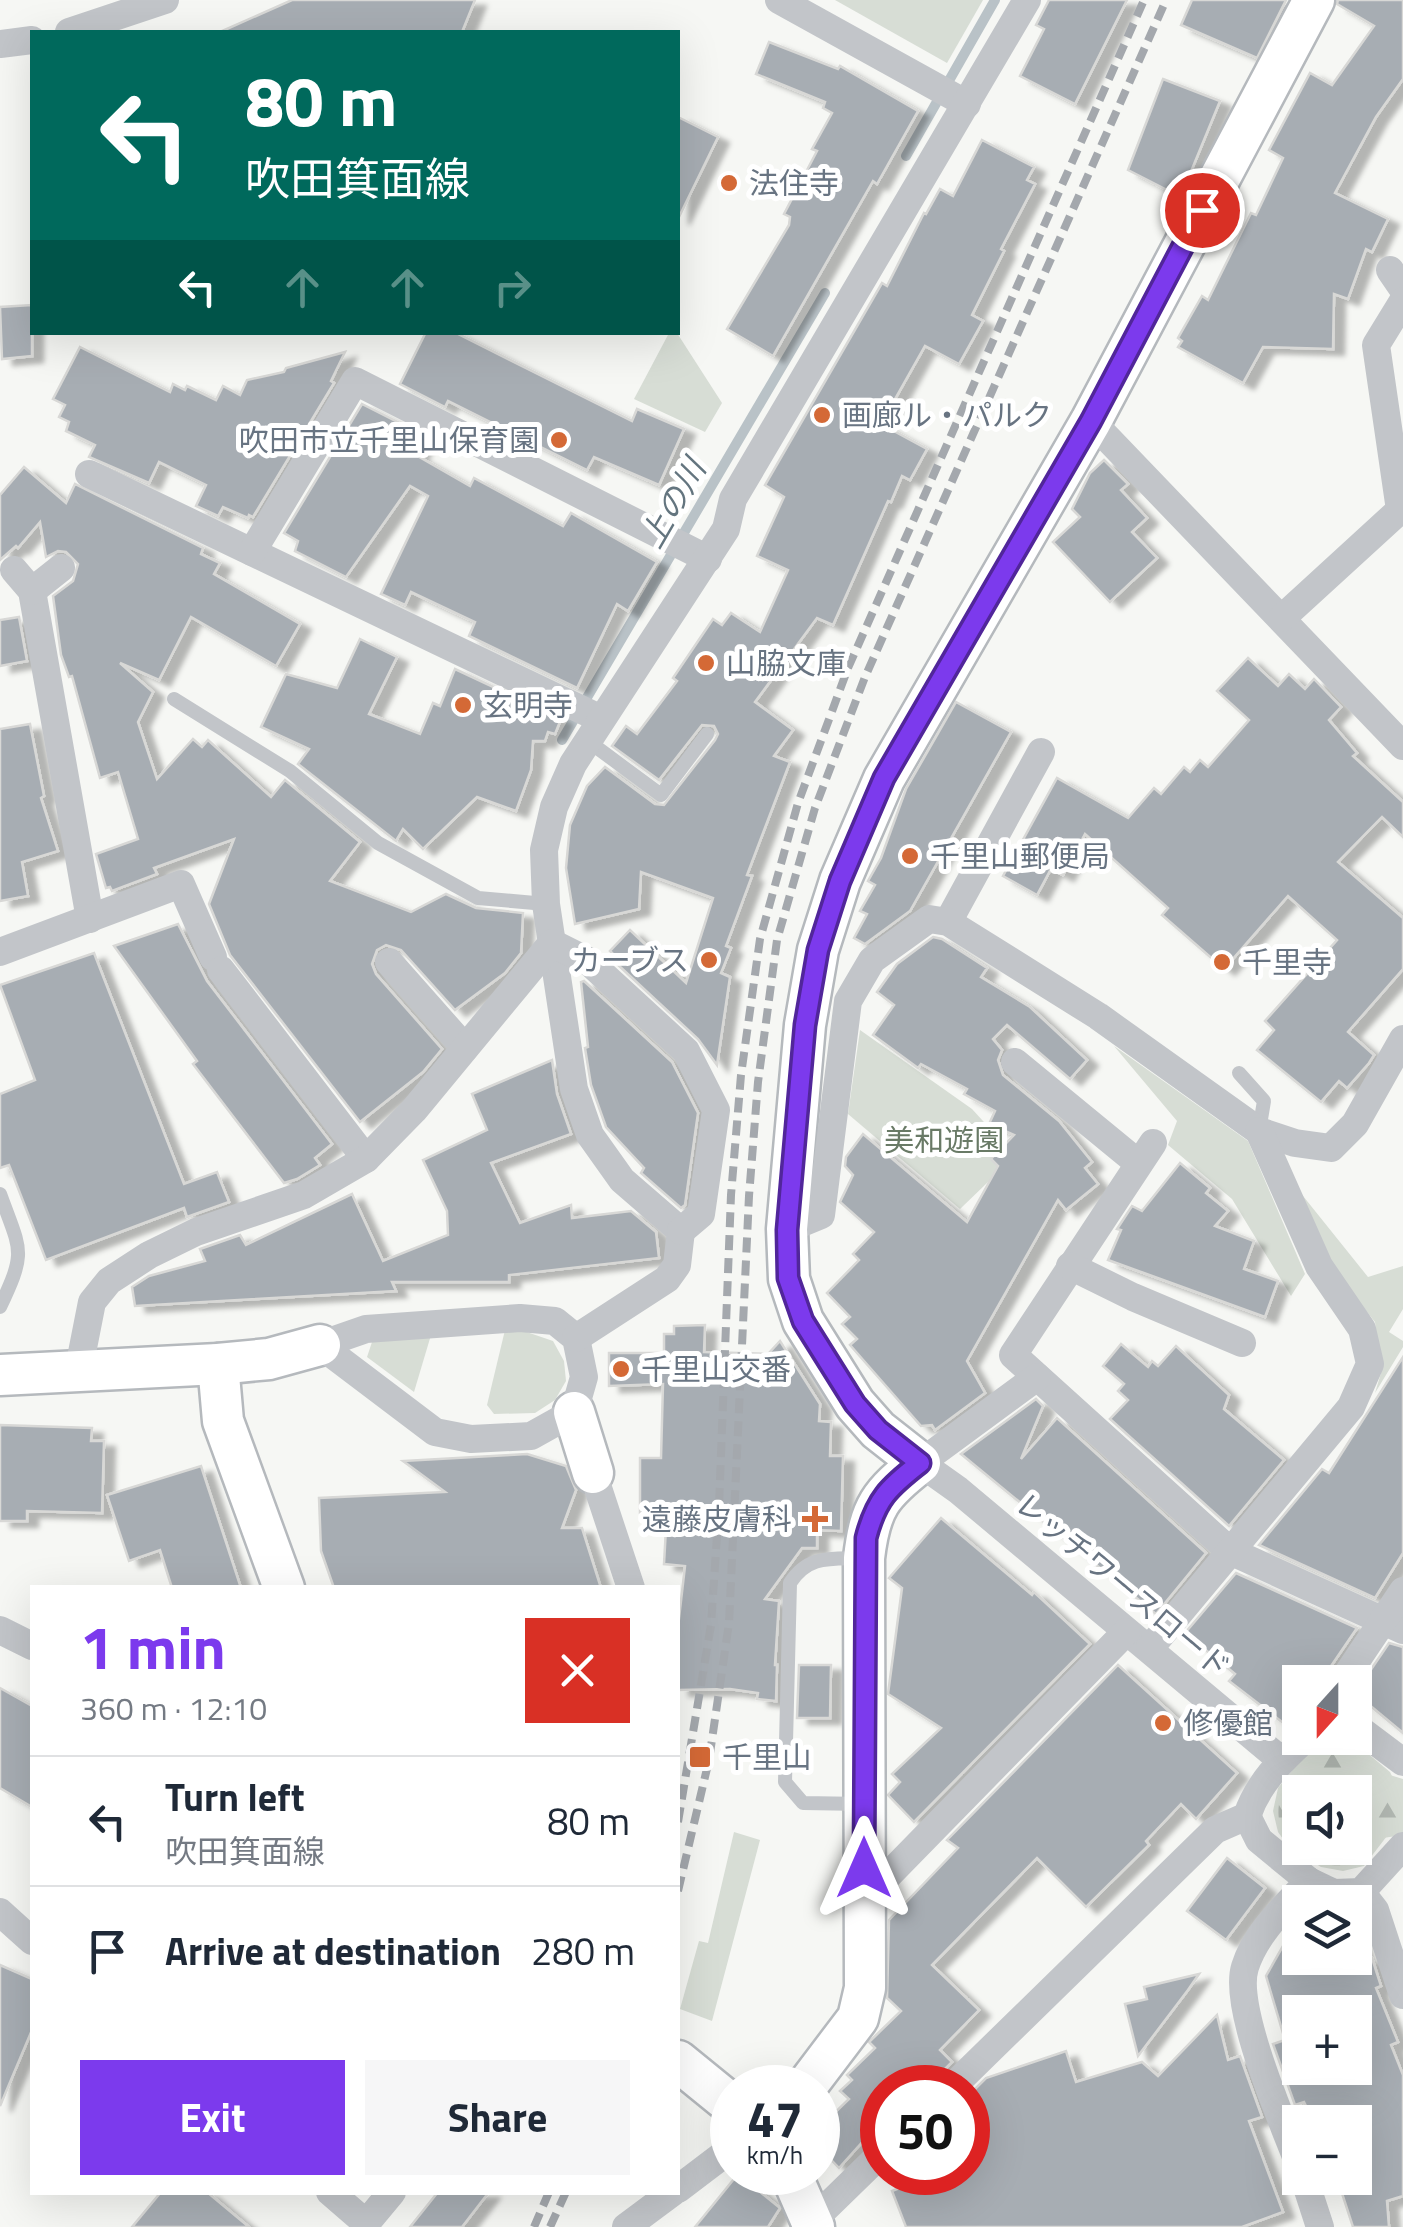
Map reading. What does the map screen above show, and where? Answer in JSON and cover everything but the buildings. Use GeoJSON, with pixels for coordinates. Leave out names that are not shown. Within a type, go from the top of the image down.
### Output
{"type":"FeatureCollection","features":[{"type":"Feature","properties":{"kind":"main road"},"geometry":{"type":"LineString","coordinates":[[823,2065],[858,2018],[865,1988],[864,1558],[872,1514],[888,1488],[920,1463],[878,1430],[855,1404],[803,1321],[788,1278],[787,1230],[805,1025],[818,950],[840,881],[884,778],[1091,421],[1314,0]]}},
{"type":"Feature","properties":{"kind":"main road"},"geometry":{"type":"LineString","coordinates":[[0,1374],[218,1364],[269,1359],[320,1345]]}},
{"type":"Feature","properties":{"kind":"main road"},"geometry":{"type":"LineString","coordinates":[[218,1364],[224,1421],[283,1585]]}},
{"type":"Feature","properties":{"kind":"main road"},"geometry":{"type":"LineString","coordinates":[[574,1412],[593,1473]]}},
{"type":"Feature","properties":{"kind":"main road"},"geometry":{"type":"LineString","coordinates":[[684,2065],[710,2087]]}},
{"type":"Feature","properties":{"kind":"main road"},"geometry":{"type":"LineString","coordinates":[[799,2195],[811,2225]]}},
{"type":"Feature","properties":{"kind":"street"},"geometry":{"type":"LineString","coordinates":[[76,30],[165,0]]}},
{"type":"Feature","properties":{"kind":"street"},"geometry":{"type":"LineString","coordinates":[[779,0],[961,101]]}},
{"type":"Feature","properties":{"kind":"street"},"geometry":{"type":"LineString","coordinates":[[681,1231],[622,1180],[590,1135],[574,1090],[546,904],[544,850],[548,826],[587,719],[702,556],[726,529],[732,500],[961,101],[1027,0]]}},
{"type":"Feature","properties":{"kind":"street"},"geometry":{"type":"LineString","coordinates":[[0,44],[30,40]]}},
{"type":"Feature","properties":{"kind":"street"},"geometry":{"type":"LineString","coordinates":[[1282,618],[1400,510],[1376,345],[1403,302]]}},
{"type":"Feature","properties":{"kind":"street"},"geometry":{"type":"LineString","coordinates":[[252,552],[355,381],[702,556]]}},
{"type":"Feature","properties":{"kind":"street"},"geometry":{"type":"LineString","coordinates":[[1091,421],[1403,746]]}},
{"type":"Feature","properties":{"kind":"street"},"geometry":{"type":"LineString","coordinates":[[89,474],[587,719]]}},
{"type":"Feature","properties":{"kind":"street"},"geometry":{"type":"LineString","coordinates":[[61,568],[23,580],[90,919]]}},
{"type":"Feature","properties":{"kind":"street"},"geometry":{"type":"LineString","coordinates":[[948,922],[1041,752]]}},
{"type":"Feature","properties":{"kind":"street"},"geometry":{"type":"LineString","coordinates":[[0,952],[181,884],[217,964],[366,1159]]}},
{"type":"Feature","properties":{"kind":"street"},"geometry":{"type":"LineString","coordinates":[[787,1230],[821,1215],[848,1001],[872,960],[929,919],[948,922],[1098,1016],[1259,1131],[1295,1143],[1332,1148],[1355,1124],[1403,1039]]}},
{"type":"Feature","properties":{"kind":"street"},"geometry":{"type":"LineString","coordinates":[[79,1368],[92,1302],[109,1281],[149,1255],[196,1232],[304,1196],[366,1159],[414,1110],[552,943]]}},
{"type":"Feature","properties":{"kind":"street"},"geometry":{"type":"LineString","coordinates":[[552,943],[588,961],[686,1051],[716,1110],[701,1214],[681,1231],[676,1265],[667,1279],[576,1338]]}},
{"type":"Feature","properties":{"kind":"street"},"geometry":{"type":"LineString","coordinates":[[389,962],[465,1048]]}},
{"type":"Feature","properties":{"kind":"street"},"geometry":{"type":"LineString","coordinates":[[1016,1062],[1145,1153],[1013,1355],[1230,1551],[1393,1625]]}},
{"type":"Feature","properties":{"kind":"street"},"geometry":{"type":"LineString","coordinates":[[864,1900],[1230,1551],[1351,1407],[1370,1364],[1362,1329],[1319,1266],[1259,1131]]}},
{"type":"Feature","properties":{"kind":"street"},"geometry":{"type":"LineString","coordinates":[[1070,1266],[1242,1343]]}},
{"type":"Feature","properties":{"kind":"street"},"geometry":{"type":"LineString","coordinates":[[520,1318],[555,1321],[576,1338],[584,1377],[574,1412],[532,1436],[471,1439],[435,1432],[320,1345],[366,1328],[520,1318]]}},
{"type":"Feature","properties":{"kind":"street"},"geometry":{"type":"LineString","coordinates":[[920,1463],[1036,1377]]}},
{"type":"Feature","properties":{"kind":"street","name":"レッチワースロード"},"geometry":{"type":"LineString","coordinates":[[920,1463],[958,1490],[1281,1760]]}},
{"type":"Feature","properties":{"kind":"street"},"geometry":{"type":"LineString","coordinates":[[593,1473],[630,1585]]}},
{"type":"Feature","properties":{"kind":"street"},"geometry":{"type":"LineString","coordinates":[[1357,1665],[1393,1625],[1403,1592]]}},
{"type":"Feature","properties":{"kind":"street"},"geometry":{"type":"LineString","coordinates":[[0,1630],[30,1645]]}},
{"type":"Feature","properties":{"kind":"street"},"geometry":{"type":"LineString","coordinates":[[1372,1739],[1403,1762]]}},
{"type":"Feature","properties":{"kind":"street"},"geometry":{"type":"LineString","coordinates":[[975,2065],[1215,1830],[1246,1816],[1254,1794],[1287,1755]]}},
{"type":"Feature","properties":{"kind":"street"},"geometry":{"type":"LineString","coordinates":[[1246,1816],[1259,1840],[1319,1885]]}},
{"type":"Feature","properties":{"kind":"street"},"geometry":{"type":"LineString","coordinates":[[1367,1885],[1403,1846]]}},
{"type":"Feature","properties":{"kind":"street"},"geometry":{"type":"LineString","coordinates":[[1282,2116],[1245,2012],[1243,1970],[1260,1934],[1309,1880]]}},
{"type":"Feature","properties":{"kind":"street"},"geometry":{"type":"LineString","coordinates":[[1372,1905],[1403,1995]]}},
{"type":"Feature","properties":{"kind":"street"},"geometry":{"type":"LineString","coordinates":[[0,1912],[30,1939]]}},
{"type":"Feature","properties":{"kind":"street"},"geometry":{"type":"LineString","coordinates":[[680,2187],[710,2165]]}},
{"type":"Feature","properties":{"kind":"street"},"geometry":{"type":"LineString","coordinates":[[811,2225],[860,2175]]}},
{"type":"Feature","properties":{"kind":"street"},"geometry":{"type":"LineString","coordinates":[[333,2195],[364,2225],[389,2195]]}},
{"type":"Feature","properties":{"kind":"street"},"geometry":{"type":"LineString","coordinates":[[626,2227],[670,2195]]}},
{"type":"Feature","properties":{"kind":"street"},"geometry":{"type":"LineString","coordinates":[[1310,2195],[1320,2227]]}},
{"type":"Feature","properties":{"kind":"lane"},"geometry":{"type":"LineString","coordinates":[[174,698],[290,772],[378,843],[478,898],[546,904]]}},
{"type":"Feature","properties":{"kind":"lane"},"geometry":{"type":"LineString","coordinates":[[587,719],[661,794],[708,734]]}},
{"type":"Feature","properties":{"kind":"lane"},"geometry":{"type":"LineString","coordinates":[[1240,1073],[1264,1101],[1259,1131]]}},
{"type":"Feature","properties":{"kind":"lane"},"geometry":{"type":"LineString","coordinates":[[0,1194],[20,1248],[18,1268],[0,1306]]}},
{"type":"Feature","properties":{"kind":"lane"},"geometry":{"type":"LineString","coordinates":[[864,1558],[816,1560],[799,1568],[790,1583],[785,1782],[803,1802],[864,1804]]}},
{"type":"Feature","properties":{"kind":"green space"},"geometry":{"type":"Polygon","coordinates":[[[835,0],[983,0],[947,63],[835,0]]]}},
{"type":"Feature","properties":{"kind":"green space"},"geometry":{"type":"Polygon","coordinates":[[[668,335],[678,335],[722,403],[705,432],[634,399],[668,335]]]}},
{"type":"Feature","properties":{"kind":"green space","name":"美和遊園"},"geometry":{"type":"Polygon","coordinates":[[[860,1030],[972,1109],[1015,1156],[960,1209],[848,1114],[860,1030]]]}},
{"type":"Feature","properties":{"kind":"green space"},"geometry":{"type":"Polygon","coordinates":[[[1114,1046],[1248,1141],[1305,1274],[1291,1296],[1232,1199],[1168,1145],[1177,1121],[1114,1046]]]}},
{"type":"Feature","properties":{"kind":"green space"},"geometry":{"type":"Polygon","coordinates":[[[1295,1186],[1368,1277],[1403,1266],[1403,1309],[1389,1332],[1403,1341],[1403,1347],[1375,1393],[1381,1373],[1375,1322],[1325,1259],[1295,1186]]]}},
{"type":"Feature","properties":{"kind":"green space"},"geometry":{"type":"Polygon","coordinates":[[[515,1328],[553,1341],[564,1361],[566,1381],[555,1400],[535,1413],[494,1414],[487,1405],[505,1330],[515,1328]]]}},
{"type":"Feature","properties":{"kind":"green space"},"geometry":{"type":"Polygon","coordinates":[[[431,1335],[414,1392],[367,1357],[373,1339],[431,1335]]]}},
{"type":"Feature","properties":{"kind":"green space"},"geometry":{"type":"Polygon","coordinates":[[[1305,1755],[1370,1755],[1390,1772],[1403,1799],[1403,1815],[1372,1856],[1372,1775],[1289,1775],[1305,1755]]]}},
{"type":"Feature","properties":{"kind":"green space"},"geometry":{"type":"Polygon","coordinates":[[[1314,1755],[1358,1755],[1370,1769],[1403,1779],[1403,1835],[1383,1838],[1372,1849],[1372,1775],[1297,1775],[1314,1755]]]}},
{"type":"Feature","properties":{"kind":"green space"},"geometry":{"type":"Polygon","coordinates":[[[1282,1783],[1282,1838],[1273,1811],[1282,1783]]]}},
{"type":"Feature","properties":{"kind":"green space"},"geometry":{"type":"Polygon","coordinates":[[[1282,1792],[1282,1828],[1278,1815],[1282,1792]]]}},
{"type":"Feature","properties":{"kind":"green space"},"geometry":{"type":"Polygon","coordinates":[[[734,1832],[760,1840],[712,2021],[680,2009],[699,1941],[708,1943],[734,1832]]]}},
{"type":"Feature","properties":{"kind":"green space"},"geometry":{"type":"Polygon","coordinates":[[[1318,1865],[1365,1865],[1343,1871],[1318,1865]]]}},
{"type":"Feature","properties":{"kind":"waterway","name":"上の川"},"geometry":{"type":"LineString","coordinates":[[906,156],[995,0]]}},
{"type":"Feature","properties":{"kind":"waterway","name":"上の川"},"geometry":{"type":"LineString","coordinates":[[562,740],[825,293]]}},
{"type":"Feature","properties":{"kind":"railway"},"geometry":{"type":"LineString","coordinates":[[680,1810],[711,1625],[731,1195],[741,1075],[760,939],[798,803],[848,668],[1144,0]]}},
{"type":"Feature","properties":{"kind":"railway"},"geometry":{"type":"LineString","coordinates":[[680,1883],[709,1760],[729,1623],[749,1196],[758,1082],[777,940],[815,808],[865,677],[1166,0]]}},
{"type":"Feature","properties":{"kind":"railway"},"geometry":{"type":"LineString","coordinates":[[534,2227],[548,2195]]}},
{"type":"Feature","properties":{"kind":"railway"},"geometry":{"type":"LineString","coordinates":[[550,2227],[565,2195]]}},
{"type":"Feature","properties":{"kind":"place","name":"法住寺"},"geometry":{"type":"Point","coordinates":[729,183]}},
{"type":"Feature","properties":{"kind":"place","name":"画廊ル・パルク"},"geometry":{"type":"Point","coordinates":[822,415]}},
{"type":"Feature","properties":{"kind":"place","name":"吹田市立千里山保育園"},"geometry":{"type":"Point","coordinates":[559,440]}},
{"type":"Feature","properties":{"kind":"place","name":"山脇文庫"},"geometry":{"type":"Point","coordinates":[706,663]}},
{"type":"Feature","properties":{"kind":"place","name":"玄明寺"},"geometry":{"type":"Point","coordinates":[463,705]}},
{"type":"Feature","properties":{"kind":"place","name":"千里山郵便局"},"geometry":{"type":"Point","coordinates":[910,856]}},
{"type":"Feature","properties":{"kind":"place","name":"カーブス"},"geometry":{"type":"Point","coordinates":[709,960]}},
{"type":"Feature","properties":{"kind":"place","name":"千里寺"},"geometry":{"type":"Point","coordinates":[1222,962]}},
{"type":"Feature","properties":{"kind":"place","name":"千里山交番"},"geometry":{"type":"Point","coordinates":[621,1369]}},
{"type":"Feature","properties":{"kind":"place","name":"遠藤皮膚科"},"geometry":{"type":"Point","coordinates":[815,1519]}},
{"type":"Feature","properties":{"kind":"place","name":"修優館"},"geometry":{"type":"Point","coordinates":[1163,1723]}},
{"type":"Feature","properties":{"kind":"place","name":"千里山"},"geometry":{"type":"Point","coordinates":[700,1757]}},
{"type":"Feature","properties":{"kind":"route"},"geometry":{"type":"LineString","coordinates":[[864,1868],[866,1538],[872,1514],[888,1488],[920,1463],[878,1430],[855,1404],[803,1321],[788,1278],[787,1230],[805,1025],[818,950],[840,881],[884,778],[1091,421],[1202,210]]}}]}
